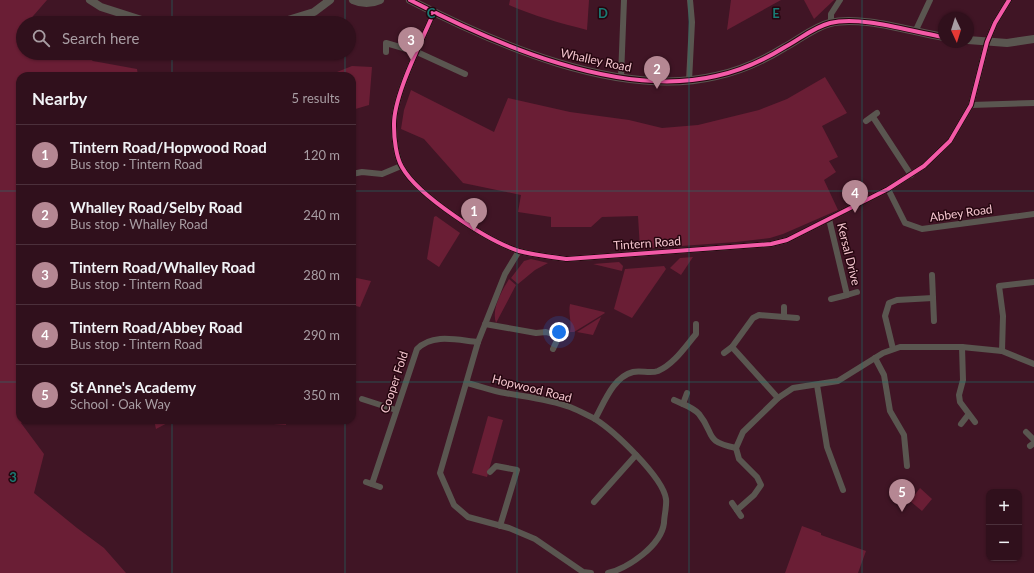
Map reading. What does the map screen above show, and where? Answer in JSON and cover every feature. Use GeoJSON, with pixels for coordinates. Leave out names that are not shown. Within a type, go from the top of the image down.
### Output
{"type":"FeatureCollection","features":[{"type":"Feature","properties":{"kind":"street"},"geometry":{"type":"LineString","coordinates":[[90,0],[101,7],[129,16]]}},
{"type":"Feature","properties":{"kind":"street"},"geometry":{"type":"LineString","coordinates":[[301,16],[314,12],[330,0]]}},
{"type":"Feature","properties":{"kind":"street"},"geometry":{"type":"LineString","coordinates":[[353,0],[371,4],[380,0]]}},
{"type":"Feature","properties":{"kind":"street","name":"Whalley Road"},"geometry":{"type":"LineString","coordinates":[[410,0],[520,50],[572,67],[621,77],[651,81],[689,81],[741,69],[771,56],[814,29],[831,22],[865,22],[938,36]]}},
{"type":"Feature","properties":{"kind":"street"},"geometry":{"type":"LineString","coordinates":[[621,77],[624,0]]}},
{"type":"Feature","properties":{"kind":"street"},"geometry":{"type":"LineString","coordinates":[[689,81],[692,22],[690,0]]}},
{"type":"Feature","properties":{"kind":"street"},"geometry":{"type":"LineString","coordinates":[[831,22],[831,14],[840,0]]}},
{"type":"Feature","properties":{"kind":"street"},"geometry":{"type":"LineString","coordinates":[[915,32],[930,0]]}},
{"type":"Feature","properties":{"kind":"street","name":"Tintern Road"},"geometry":{"type":"LineString","coordinates":[[434,12],[402,88],[396,110],[394,125],[401,166],[416,185],[435,202],[467,224],[506,246],[519,251],[567,259],[771,244],[787,240],[888,189],[912,175],[950,141],[971,105],[987,42],[995,23],[1009,0]]}},
{"type":"Feature","properties":{"kind":"street"},"geometry":{"type":"LineString","coordinates":[[974,41],[1018,42],[1034,39]]}},
{"type":"Feature","properties":{"kind":"street"},"geometry":{"type":"LineString","coordinates":[[386,52],[386,43],[417,52],[465,74]]}},
{"type":"Feature","properties":{"kind":"street"},"geometry":{"type":"LineString","coordinates":[[971,105],[1034,103]]}},
{"type":"Feature","properties":{"kind":"street"},"geometry":{"type":"LineString","coordinates":[[866,121],[875,115],[912,175]]}},
{"type":"Feature","properties":{"kind":"street"},"geometry":{"type":"LineString","coordinates":[[356,173],[362,172],[382,174],[401,166]]}},
{"type":"Feature","properties":{"kind":"street","name":"Abbey Road"},"geometry":{"type":"LineString","coordinates":[[888,189],[905,223],[922,230],[1034,214]]}},
{"type":"Feature","properties":{"kind":"street","name":"Kersal Drive"},"geometry":{"type":"LineString","coordinates":[[829,219],[847,295]]}},
{"type":"Feature","properties":{"kind":"street"},"geometry":{"type":"LineString","coordinates":[[519,251],[505,274],[478,342],[440,473],[454,505],[468,517],[500,526],[535,539],[583,572],[591,573]]}},
{"type":"Feature","properties":{"kind":"street"},"geometry":{"type":"LineString","coordinates":[[932,275],[934,321]]}},
{"type":"Feature","properties":{"kind":"street"},"geometry":{"type":"LineString","coordinates":[[1002,351],[1003,316],[999,286],[1034,282]]}},
{"type":"Feature","properties":{"kind":"street","name":"Kersal Drive"},"geometry":{"type":"LineString","coordinates":[[831,299],[857,292]]}},
{"type":"Feature","properties":{"kind":"street"},"geometry":{"type":"LineString","coordinates":[[893,349],[885,316],[889,303],[897,300],[933,298]]}},
{"type":"Feature","properties":{"kind":"street"},"geometry":{"type":"LineString","coordinates":[[784,307],[784,317]]}},
{"type":"Feature","properties":{"kind":"street"},"geometry":{"type":"LineString","coordinates":[[724,353],[732,347],[753,318],[759,315],[797,318]]}},
{"type":"Feature","properties":{"kind":"street"},"geometry":{"type":"LineString","coordinates":[[485,324],[536,333],[546,332],[559,336],[553,349]]}},
{"type":"Feature","properties":{"kind":"street"},"geometry":{"type":"LineString","coordinates":[[595,419],[612,388],[622,379],[634,372],[646,373],[658,371],[668,365],[696,334],[696,324]]}},
{"type":"Feature","properties":{"kind":"street","name":"Cooper Fold"},"geometry":{"type":"LineString","coordinates":[[372,484],[417,349],[425,341],[443,339],[478,342]]}},
{"type":"Feature","properties":{"kind":"street"},"geometry":{"type":"LineString","coordinates":[[732,347],[778,398]]}},
{"type":"Feature","properties":{"kind":"street"},"geometry":{"type":"LineString","coordinates":[[732,503],[739,513],[761,485],[757,476],[739,459],[736,448],[743,432],[778,398],[793,388],[838,381],[875,358],[900,347],[962,347],[1002,351],[1034,364]]}},
{"type":"Feature","properties":{"kind":"street"},"geometry":{"type":"LineString","coordinates":[[962,347],[963,380],[959,395],[960,402],[968,415],[975,422]]}},
{"type":"Feature","properties":{"kind":"street"},"geometry":{"type":"LineString","coordinates":[[875,358],[884,375],[890,411],[904,435],[910,455],[907,466]]}},
{"type":"Feature","properties":{"kind":"street","name":"Hopwood Road"},"geometry":{"type":"LineString","coordinates":[[467,383],[504,393],[528,396],[569,407],[595,419],[636,455],[656,476],[666,499],[666,529],[650,548],[634,562],[617,571],[608,573]]}},
{"type":"Feature","properties":{"kind":"street"},"geometry":{"type":"LineString","coordinates":[[817,385],[827,447],[841,474],[843,490]]}},
{"type":"Feature","properties":{"kind":"street"},"geometry":{"type":"LineString","coordinates":[[683,404],[687,393]]}},
{"type":"Feature","properties":{"kind":"street"},"geometry":{"type":"LineString","coordinates":[[362,399],[396,410]]}},
{"type":"Feature","properties":{"kind":"street"},"geometry":{"type":"LineString","coordinates":[[674,400],[693,409],[699,414],[712,439],[719,444],[736,448]]}},
{"type":"Feature","properties":{"kind":"street"},"geometry":{"type":"LineString","coordinates":[[961,424],[968,415]]}},
{"type":"Feature","properties":{"kind":"street"},"geometry":{"type":"LineString","coordinates":[[1026,432],[1033,443]]}},
{"type":"Feature","properties":{"kind":"street"},"geometry":{"type":"LineString","coordinates":[[594,502],[636,455]]}},
{"type":"Feature","properties":{"kind":"street"},"geometry":{"type":"LineString","coordinates":[[490,472],[496,466],[517,470],[500,526]]}},
{"type":"Feature","properties":{"kind":"street"},"geometry":{"type":"LineString","coordinates":[[366,482],[380,487]]}},
{"type":"Feature","properties":{"kind":"shaded area"},"geometry":{"type":"Polygon","coordinates":[[[0,0],[47,0],[33,16],[16,16],[16,60],[92,60],[137,69],[137,72],[16,72],[16,424],[22,424],[44,454],[34,493],[104,548],[126,573],[0,573],[0,0]]]}},
{"type":"Feature","properties":{"kind":"shaded area"},"geometry":{"type":"Polygon","coordinates":[[[510,0],[589,0],[587,30],[518,9],[509,5],[510,0]]]}},
{"type":"Feature","properties":{"kind":"shaded area"},"geometry":{"type":"Polygon","coordinates":[[[731,0],[781,0],[727,30],[731,0]]]}},
{"type":"Feature","properties":{"kind":"shaded area"},"geometry":{"type":"Polygon","coordinates":[[[804,0],[834,0],[814,19],[804,0]]]}},
{"type":"Feature","properties":{"kind":"shaded area"},"geometry":{"type":"Polygon","coordinates":[[[352,66],[372,67],[369,105],[356,109],[356,72],[337,72],[352,66]]]}},
{"type":"Feature","properties":{"kind":"shaded area"},"geometry":{"type":"Polygon","coordinates":[[[825,77],[847,113],[822,126],[838,157],[829,161],[836,172],[824,180],[838,210],[783,234],[770,238],[640,249],[638,216],[602,217],[591,227],[551,227],[551,217],[518,212],[521,195],[463,183],[424,139],[401,129],[404,110],[411,90],[494,132],[508,98],[570,112],[629,120],[662,128],[698,125],[759,110],[787,99],[825,77]]]}},
{"type":"Feature","properties":{"kind":"shaded area"},"geometry":{"type":"Polygon","coordinates":[[[436,216],[460,233],[439,267],[427,259],[434,217],[436,216]]]}},
{"type":"Feature","properties":{"kind":"shaded area"},"geometry":{"type":"Polygon","coordinates":[[[693,257],[681,275],[670,268],[680,258],[693,257]]]}},
{"type":"Feature","properties":{"kind":"shaded area"},"geometry":{"type":"Polygon","coordinates":[[[531,259],[548,263],[535,270],[518,284],[511,278],[524,261],[531,259]]]}},
{"type":"Feature","properties":{"kind":"shaded area"},"geometry":{"type":"Polygon","coordinates":[[[619,262],[623,266],[622,271],[593,264],[619,262]]]}},
{"type":"Feature","properties":{"kind":"shaded area"},"geometry":{"type":"Polygon","coordinates":[[[664,266],[666,269],[632,318],[614,309],[625,269],[664,266]]]}},
{"type":"Feature","properties":{"kind":"shaded area"},"geometry":{"type":"Polygon","coordinates":[[[356,278],[371,281],[360,307],[356,306],[356,278]]]}},
{"type":"Feature","properties":{"kind":"shaded area"},"geometry":{"type":"Polygon","coordinates":[[[509,279],[516,285],[496,323],[496,306],[509,279]]]}},
{"type":"Feature","properties":{"kind":"shaded area"},"geometry":{"type":"Polygon","coordinates":[[[570,304],[605,313],[574,332],[570,332],[570,304]]]}},
{"type":"Feature","properties":{"kind":"shaded area"},"geometry":{"type":"Polygon","coordinates":[[[601,317],[593,335],[577,332],[601,317]]]}},
{"type":"Feature","properties":{"kind":"shaded area"},"geometry":{"type":"Polygon","coordinates":[[[488,416],[503,420],[487,477],[472,473],[488,416]]]}},
{"type":"Feature","properties":{"kind":"shaded area"},"geometry":{"type":"Polygon","coordinates":[[[155,424],[165,424],[156,429],[155,424]]]}},
{"type":"Feature","properties":{"kind":"shaded area"},"geometry":{"type":"Polygon","coordinates":[[[920,488],[932,499],[922,511],[910,501],[920,488]]]}},
{"type":"Feature","properties":{"kind":"shaded area"},"geometry":{"type":"Polygon","coordinates":[[[802,526],[821,533],[821,535],[866,551],[858,573],[785,573],[802,526]]]}},
{"type":"Feature","properties":{"kind":"cycle path"},"geometry":{"type":"LineString","coordinates":[[410,0],[480,34],[558,63],[599,74],[639,80],[678,81],[725,74],[760,61],[818,27],[842,21],[856,21],[887,25],[938,36]]}},
{"type":"Feature","properties":{"kind":"cycle path"},"geometry":{"type":"LineString","coordinates":[[434,12],[403,84],[395,114],[395,142],[398,158],[402,167],[410,179],[438,204],[490,238],[519,251],[567,259],[771,244],[787,240],[888,189],[924,166],[950,141],[971,105],[987,42],[995,23],[1009,0]]}},
{"type":"Feature","properties":{"kind":"place","name":"Tintern Road/Whalley Road"},"geometry":{"type":"Point","coordinates":[411,60]}},
{"type":"Feature","properties":{"kind":"place","name":"Whalley Road/Selby Road"},"geometry":{"type":"Point","coordinates":[657,89]}},
{"type":"Feature","properties":{"kind":"place","name":"Tintern Road/Abbey Road"},"geometry":{"type":"Point","coordinates":[855,213]}},
{"type":"Feature","properties":{"kind":"place","name":"Tintern Road/Hopwood Road"},"geometry":{"type":"Point","coordinates":[474,231]}},
{"type":"Feature","properties":{"kind":"place","name":"St Anne's Academy"},"geometry":{"type":"Point","coordinates":[902,512]}}]}
